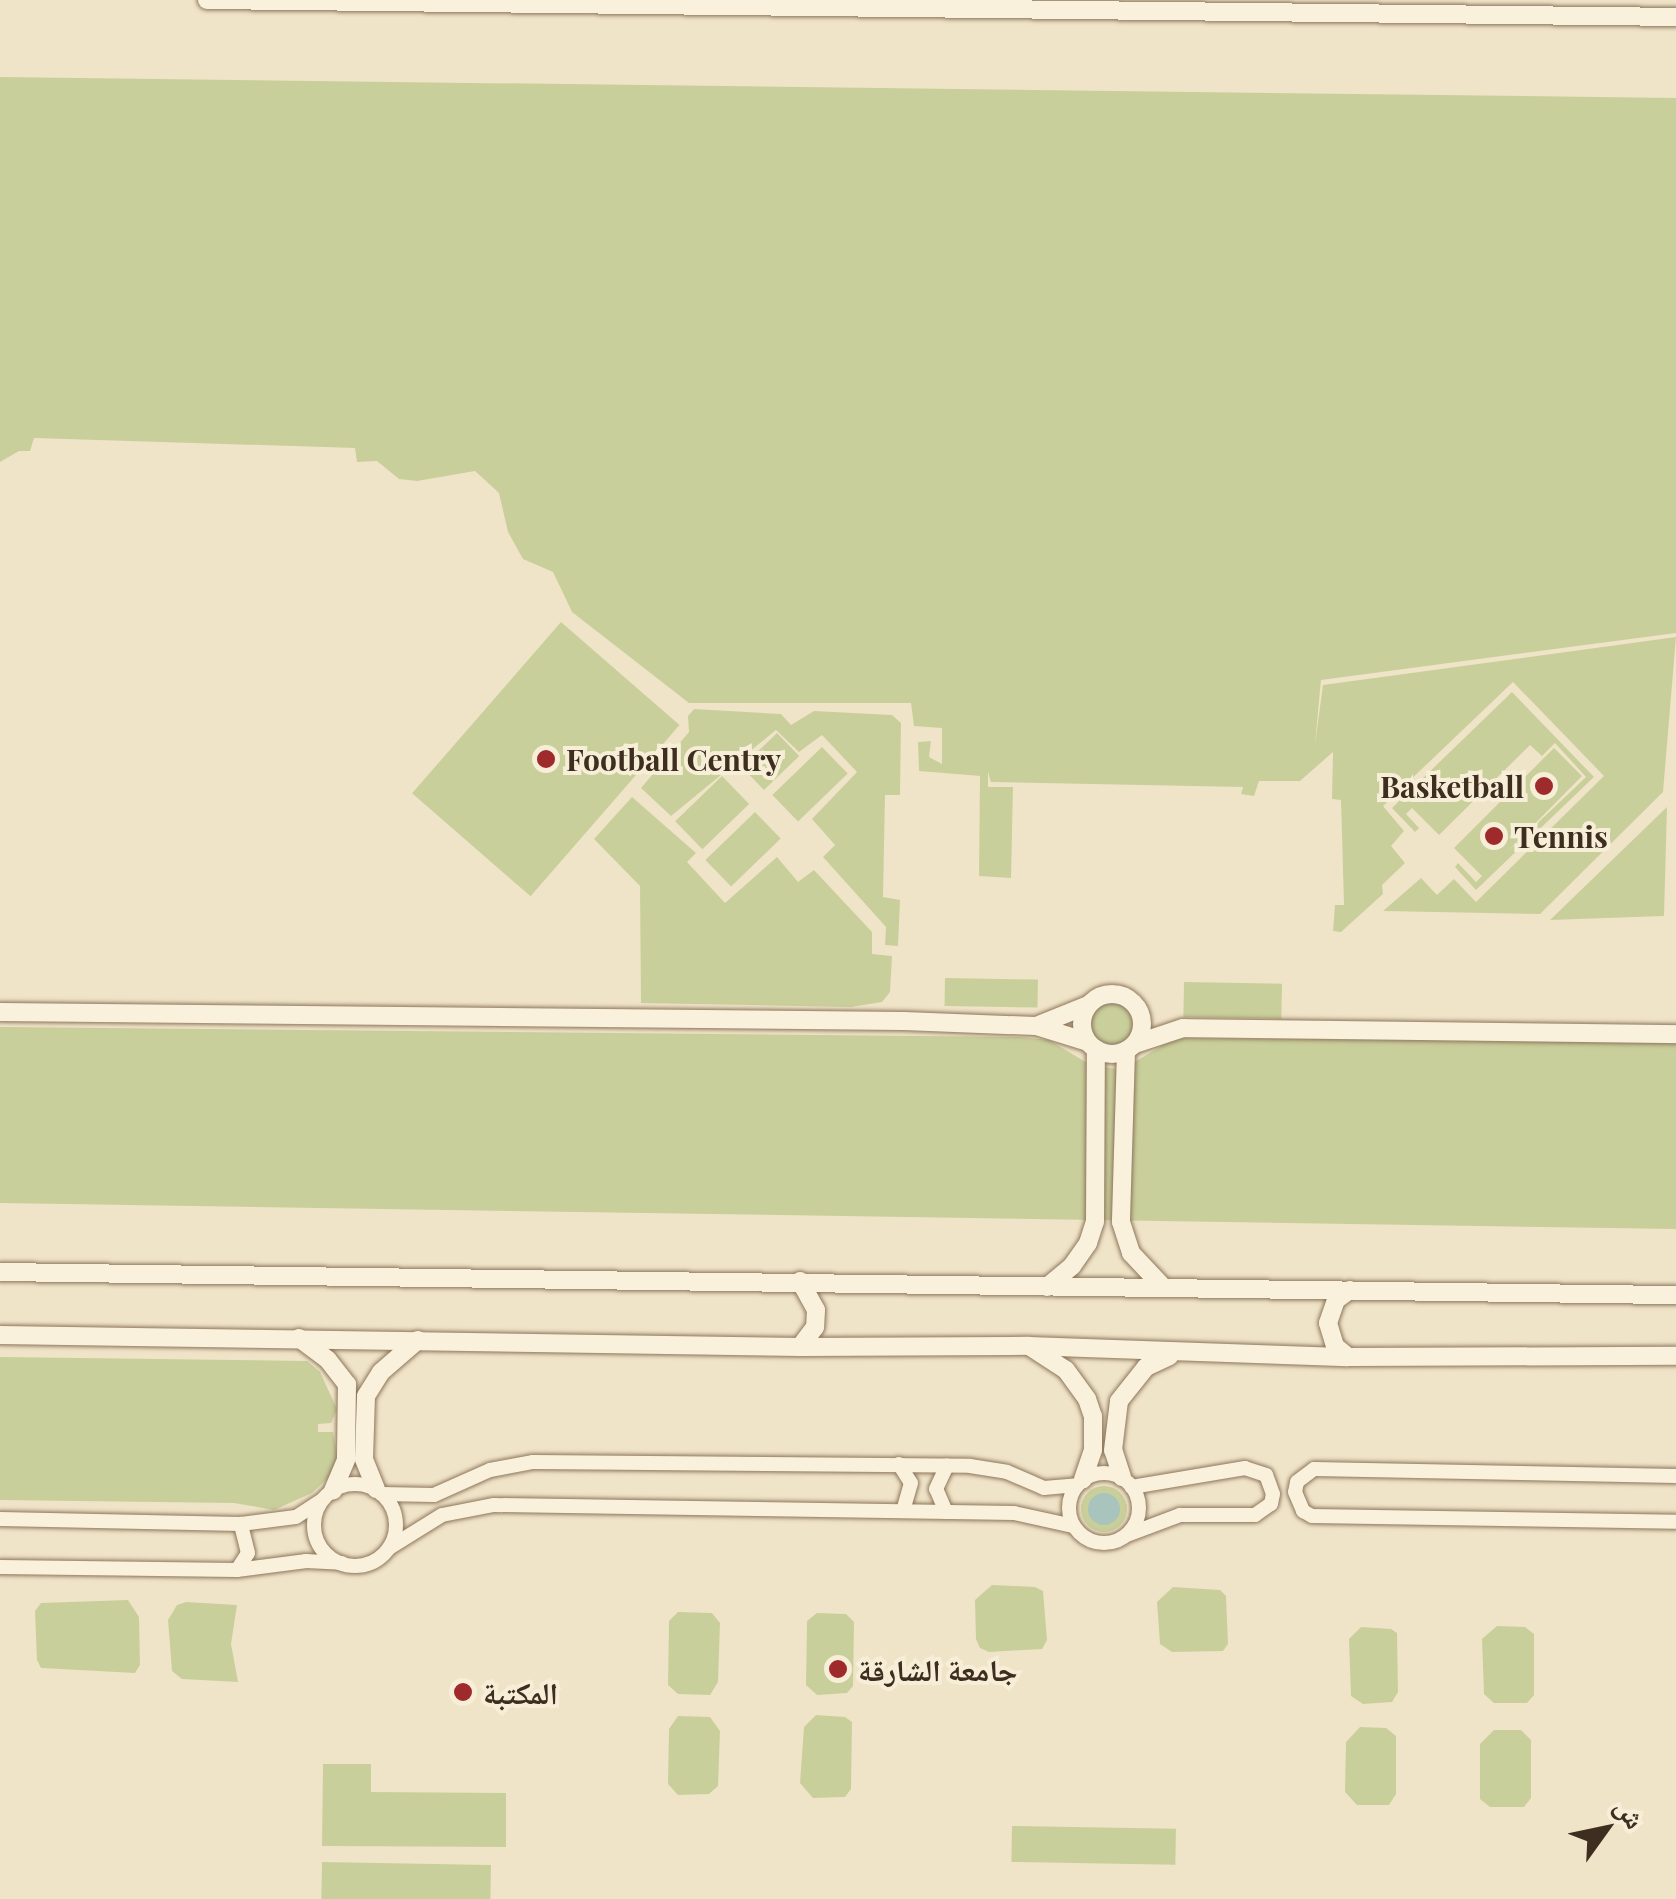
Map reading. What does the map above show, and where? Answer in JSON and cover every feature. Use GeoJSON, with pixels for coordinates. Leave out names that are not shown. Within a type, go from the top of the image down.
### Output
{"type":"FeatureCollection","features":[{"type":"Feature","properties":{"kind":"street"},"geometry":{"type":"LineString","coordinates":[[206,0],[1676,17]]}},
{"type":"Feature","properties":{"kind":"street"},"geometry":{"type":"LineString","coordinates":[[1036,1026],[1097,998],[1119,994],[1183,1028]]}},
{"type":"Feature","properties":{"kind":"street"},"geometry":{"type":"LineString","coordinates":[[1047,1286],[1072,1266],[1088,1243],[1098,1202],[1092,1046],[1082,1024],[1088,1005]]}},
{"type":"Feature","properties":{"kind":"street"},"geometry":{"type":"LineString","coordinates":[[1137,1006],[1143,1025],[1131,1047],[1120,1203],[1132,1252],[1163,1288]]}},
{"type":"Feature","properties":{"kind":"street"},"geometry":{"type":"LineString","coordinates":[[0,1012],[1036,1026],[1111,1054],[1183,1028],[1676,1034]]}},
{"type":"Feature","properties":{"kind":"street"},"geometry":{"type":"LineString","coordinates":[[1098,1202],[1120,1203]]}},
{"type":"Feature","properties":{"kind":"street"},"geometry":{"type":"LineString","coordinates":[[0,1272],[1676,1295]]}},
{"type":"Feature","properties":{"kind":"street"},"geometry":{"type":"LineString","coordinates":[[800,1282],[816,1310],[814,1327],[800,1348]]}},
{"type":"Feature","properties":{"kind":"street"},"geometry":{"type":"LineString","coordinates":[[1348,1357],[1331,1339],[1328,1323],[1332,1307],[1350,1290]]}},
{"type":"Feature","properties":{"kind":"street"},"geometry":{"type":"LineString","coordinates":[[0,1336],[800,1348],[1029,1346],[1348,1357],[1676,1356]]}},
{"type":"Feature","properties":{"kind":"street"},"geometry":{"type":"LineString","coordinates":[[298,1338],[328,1360],[347,1384],[356,1444],[366,1469],[392,1507],[396,1524],[389,1548]]}},
{"type":"Feature","properties":{"kind":"street"},"geometry":{"type":"LineString","coordinates":[[342,1563],[326,1553],[316,1537],[315,1518],[356,1444],[371,1384],[418,1340]]}},
{"type":"Feature","properties":{"kind":"street"},"geometry":{"type":"LineString","coordinates":[[1029,1346],[1066,1370],[1087,1399],[1093,1416],[1093,1450],[1069,1500],[1073,1526]]}},
{"type":"Feature","properties":{"kind":"street"},"geometry":{"type":"LineString","coordinates":[[1127,1535],[1139,1512],[1113,1450],[1114,1414],[1135,1377],[1158,1359],[1183,1352]]}},
{"type":"Feature","properties":{"kind":"street"},"geometry":{"type":"LineString","coordinates":[[347,1384],[371,1384]]}},
{"type":"Feature","properties":{"kind":"street"},"geometry":{"type":"LineString","coordinates":[[1093,1416],[1114,1414]]}},
{"type":"Feature","properties":{"kind":"street"},"geometry":{"type":"LineString","coordinates":[[0,1519],[241,1524],[280,1521],[358,1484],[379,1491],[434,1495],[490,1470],[533,1462],[947,1465],[994,1469],[1044,1488],[1080,1482],[1102,1472],[1127,1482],[1170,1484],[1245,1468],[1266,1475],[1273,1494],[1271,1504],[1254,1515],[1180,1515],[1098,1543],[1073,1526],[1024,1514],[494,1505],[442,1515],[363,1565],[306,1562],[237,1570],[0,1567]]}},
{"type":"Feature","properties":{"kind":"street"},"geometry":{"type":"LineString","coordinates":[[899,1464],[910,1483],[903,1511]]}},
{"type":"Feature","properties":{"kind":"street"},"geometry":{"type":"LineString","coordinates":[[946,1512],[936,1488],[947,1465]]}},
{"type":"Feature","properties":{"kind":"street"},"geometry":{"type":"LineString","coordinates":[[1676,1476],[1314,1470],[1298,1482],[1295,1492],[1303,1511],[1312,1516],[1676,1522]]}},
{"type":"Feature","properties":{"kind":"street"},"geometry":{"type":"LineString","coordinates":[[237,1570],[248,1543],[241,1524]]}},
{"type":"Feature","properties":{"kind":"green space"},"geometry":{"type":"Polygon","coordinates":[[[0,77],[1676,98],[1676,633],[1321,680],[1315,744],[1323,685],[1676,637],[1663,792],[1540,914],[1383,911],[1421,878],[1437,895],[1454,879],[1476,902],[1604,776],[1513,682],[1383,806],[1404,831],[1391,846],[1405,863],[1382,885],[1383,894],[1341,932],[1333,931],[1335,905],[1344,905],[1341,800],[1332,799],[1333,752],[1300,781],[1259,781],[1254,796],[1241,794],[1243,787],[991,782],[988,772],[988,787],[1013,787],[1011,878],[979,876],[980,776],[919,771],[918,742],[931,741],[929,757],[942,764],[942,728],[914,726],[911,703],[689,703],[572,612],[553,572],[523,559],[508,532],[499,493],[475,471],[417,481],[399,479],[377,461],[357,462],[355,448],[34,438],[30,451],[19,451],[0,462],[0,77]]]}},
{"type":"Feature","properties":{"kind":"green space","name":"Football Centry"},"geometry":{"type":"Polygon","coordinates":[[[561,622],[679,725],[531,896],[412,793],[561,622]]]}},
{"type":"Feature","properties":{"kind":"green space"},"geometry":{"type":"Polygon","coordinates":[[[1512,692],[1594,777],[1476,890],[1455,867],[1458,863],[1476,882],[1482,876],[1454,848],[1554,748],[1582,776],[1506,853],[1586,777],[1555,743],[1542,756],[1530,745],[1439,835],[1412,808],[1406,814],[1419,828],[1415,832],[1392,808],[1512,692]]]}},
{"type":"Feature","properties":{"kind":"green space"},"geometry":{"type":"Polygon","coordinates":[[[694,709],[781,714],[791,725],[814,711],[892,715],[901,723],[900,795],[885,795],[883,897],[900,900],[898,946],[885,945],[886,927],[823,857],[835,845],[812,819],[857,772],[822,735],[799,752],[776,730],[671,816],[641,788],[689,732],[688,716],[694,709]]]}},
{"type":"Feature","properties":{"kind":"green space"},"geometry":{"type":"Polygon","coordinates":[[[777,733],[799,756],[764,790],[742,767],[777,733]]]}},
{"type":"Feature","properties":{"kind":"green space"},"geometry":{"type":"Polygon","coordinates":[[[822,747],[848,774],[798,822],[772,795],[822,747]]]}},
{"type":"Feature","properties":{"kind":"green space"},"geometry":{"type":"Polygon","coordinates":[[[722,776],[749,804],[702,849],[675,821],[722,776]]]}},
{"type":"Feature","properties":{"kind":"green space"},"geometry":{"type":"Polygon","coordinates":[[[632,797],[696,853],[687,862],[725,903],[777,857],[798,882],[814,870],[872,932],[872,954],[892,956],[890,992],[882,1002],[851,1007],[641,1003],[640,886],[594,839],[632,797]]]}},
{"type":"Feature","properties":{"kind":"green space"},"geometry":{"type":"Polygon","coordinates":[[[1667,807],[1664,916],[1550,920],[1667,807]]]}},
{"type":"Feature","properties":{"kind":"green space"},"geometry":{"type":"Polygon","coordinates":[[[755,812],[781,839],[731,887],[705,860],[755,812]]]}},
{"type":"Feature","properties":{"kind":"green space"},"geometry":{"type":"Polygon","coordinates":[[[945,978],[1038,980],[1037,1008],[945,1006],[945,978]]]}},
{"type":"Feature","properties":{"kind":"green space"},"geometry":{"type":"Polygon","coordinates":[[[1184,982],[1282,984],[1281,1019],[1183,1017],[1184,982]]]}},
{"type":"Feature","properties":{"kind":"green space"},"geometry":{"type":"Polygon","coordinates":[[[1113,1003],[1130,1010],[1137,1027],[1130,1044],[1113,1051],[1096,1044],[1089,1027],[1096,1010],[1113,1003]]]}},
{"type":"Feature","properties":{"kind":"green space"},"geometry":{"type":"Polygon","coordinates":[[[0,1027],[1020,1037],[1049,1040],[1089,1064],[1121,1070],[1175,1038],[1676,1042],[1676,1229],[0,1203],[0,1027]]]}},
{"type":"Feature","properties":{"kind":"green space"},"geometry":{"type":"Polygon","coordinates":[[[0,1357],[307,1361],[320,1372],[337,1409],[331,1423],[318,1424],[318,1432],[333,1432],[338,1458],[331,1475],[312,1493],[274,1510],[234,1503],[0,1500],[0,1357]]]}},
{"type":"Feature","properties":{"kind":"green space"},"geometry":{"type":"Polygon","coordinates":[[[1104,1486],[1120,1493],[1127,1509],[1120,1525],[1104,1532],[1088,1525],[1081,1509],[1088,1493],[1104,1486]]]}},
{"type":"Feature","properties":{"kind":"green space"},"geometry":{"type":"Polygon","coordinates":[[[992,1585],[1035,1587],[1043,1591],[1047,1640],[1042,1649],[989,1652],[980,1648],[976,1639],[975,1600],[992,1585]]]}},
{"type":"Feature","properties":{"kind":"green space"},"geometry":{"type":"Polygon","coordinates":[[[1173,1587],[1220,1590],[1226,1596],[1228,1644],[1223,1651],[1172,1652],[1160,1644],[1157,1602],[1173,1587]]]}},
{"type":"Feature","properties":{"kind":"green space"},"geometry":{"type":"Polygon","coordinates":[[[128,1600],[139,1617],[140,1665],[135,1673],[41,1668],[37,1660],[35,1611],[41,1603],[128,1600]]]}},
{"type":"Feature","properties":{"kind":"green space"},"geometry":{"type":"Polygon","coordinates":[[[177,1605],[237,1605],[231,1644],[238,1682],[182,1679],[172,1671],[168,1620],[177,1605]]]}},
{"type":"Feature","properties":{"kind":"green space"},"geometry":{"type":"Polygon","coordinates":[[[678,1612],[712,1613],[720,1623],[718,1682],[710,1695],[678,1694],[668,1685],[669,1621],[678,1612]]]}},
{"type":"Feature","properties":{"kind":"green space"},"geometry":{"type":"Polygon","coordinates":[[[817,1613],[846,1614],[854,1622],[853,1686],[847,1693],[817,1695],[806,1685],[807,1621],[817,1613]]]}},
{"type":"Feature","properties":{"kind":"green space"},"geometry":{"type":"Polygon","coordinates":[[[1497,1626],[1525,1627],[1534,1634],[1534,1695],[1527,1703],[1494,1703],[1484,1694],[1482,1639],[1497,1626]]]}},
{"type":"Feature","properties":{"kind":"green space"},"geometry":{"type":"Polygon","coordinates":[[[1361,1627],[1397,1633],[1398,1692],[1392,1702],[1363,1704],[1351,1696],[1349,1639],[1361,1627]]]}},
{"type":"Feature","properties":{"kind":"green space"},"geometry":{"type":"Polygon","coordinates":[[[816,1715],[845,1717],[852,1722],[851,1789],[845,1797],[813,1798],[800,1783],[804,1727],[816,1715]]]}},
{"type":"Feature","properties":{"kind":"green space"},"geometry":{"type":"Polygon","coordinates":[[[678,1716],[710,1717],[720,1731],[718,1786],[709,1794],[678,1795],[668,1784],[669,1729],[678,1716]]]}},
{"type":"Feature","properties":{"kind":"green space"},"geometry":{"type":"Polygon","coordinates":[[[1360,1727],[1386,1728],[1396,1736],[1396,1794],[1389,1805],[1357,1805],[1345,1792],[1346,1742],[1360,1727]]]}},
{"type":"Feature","properties":{"kind":"green space"},"geometry":{"type":"Polygon","coordinates":[[[1494,1730],[1521,1730],[1531,1740],[1531,1798],[1524,1807],[1490,1807],[1480,1799],[1480,1744],[1494,1730]]]}},
{"type":"Feature","properties":{"kind":"green space"},"geometry":{"type":"Polygon","coordinates":[[[323,1764],[371,1764],[371,1792],[506,1793],[506,1847],[322,1846],[323,1764]]]}},
{"type":"Feature","properties":{"kind":"green space"},"geometry":{"type":"Polygon","coordinates":[[[1012,1826],[1176,1829],[1175,1865],[1011,1862],[1012,1826]]]}},
{"type":"Feature","properties":{"kind":"green space"},"geometry":{"type":"Polygon","coordinates":[[[322,1862],[491,1865],[490,1899],[321,1899],[322,1862]]]}},
{"type":"Feature","properties":{"kind":"water"},"geometry":{"type":"Polygon","coordinates":[[[1104,1493],[1115,1498],[1120,1509],[1115,1520],[1104,1525],[1093,1520],[1088,1509],[1093,1498],[1104,1493]]]}},
{"type":"Feature","properties":{"kind":"place","name":"Football Centry"},"geometry":{"type":"Point","coordinates":[546,759]}},
{"type":"Feature","properties":{"kind":"place","name":"Basketball"},"geometry":{"type":"Point","coordinates":[1544,786]}},
{"type":"Feature","properties":{"kind":"place","name":"Tennis"},"geometry":{"type":"Point","coordinates":[1494,836]}},
{"type":"Feature","properties":{"kind":"place","name":"جامعة الشارقة"},"geometry":{"type":"Point","coordinates":[838,1669]}},
{"type":"Feature","properties":{"kind":"place","name":"المكتبة"},"geometry":{"type":"Point","coordinates":[463,1692]}}]}
